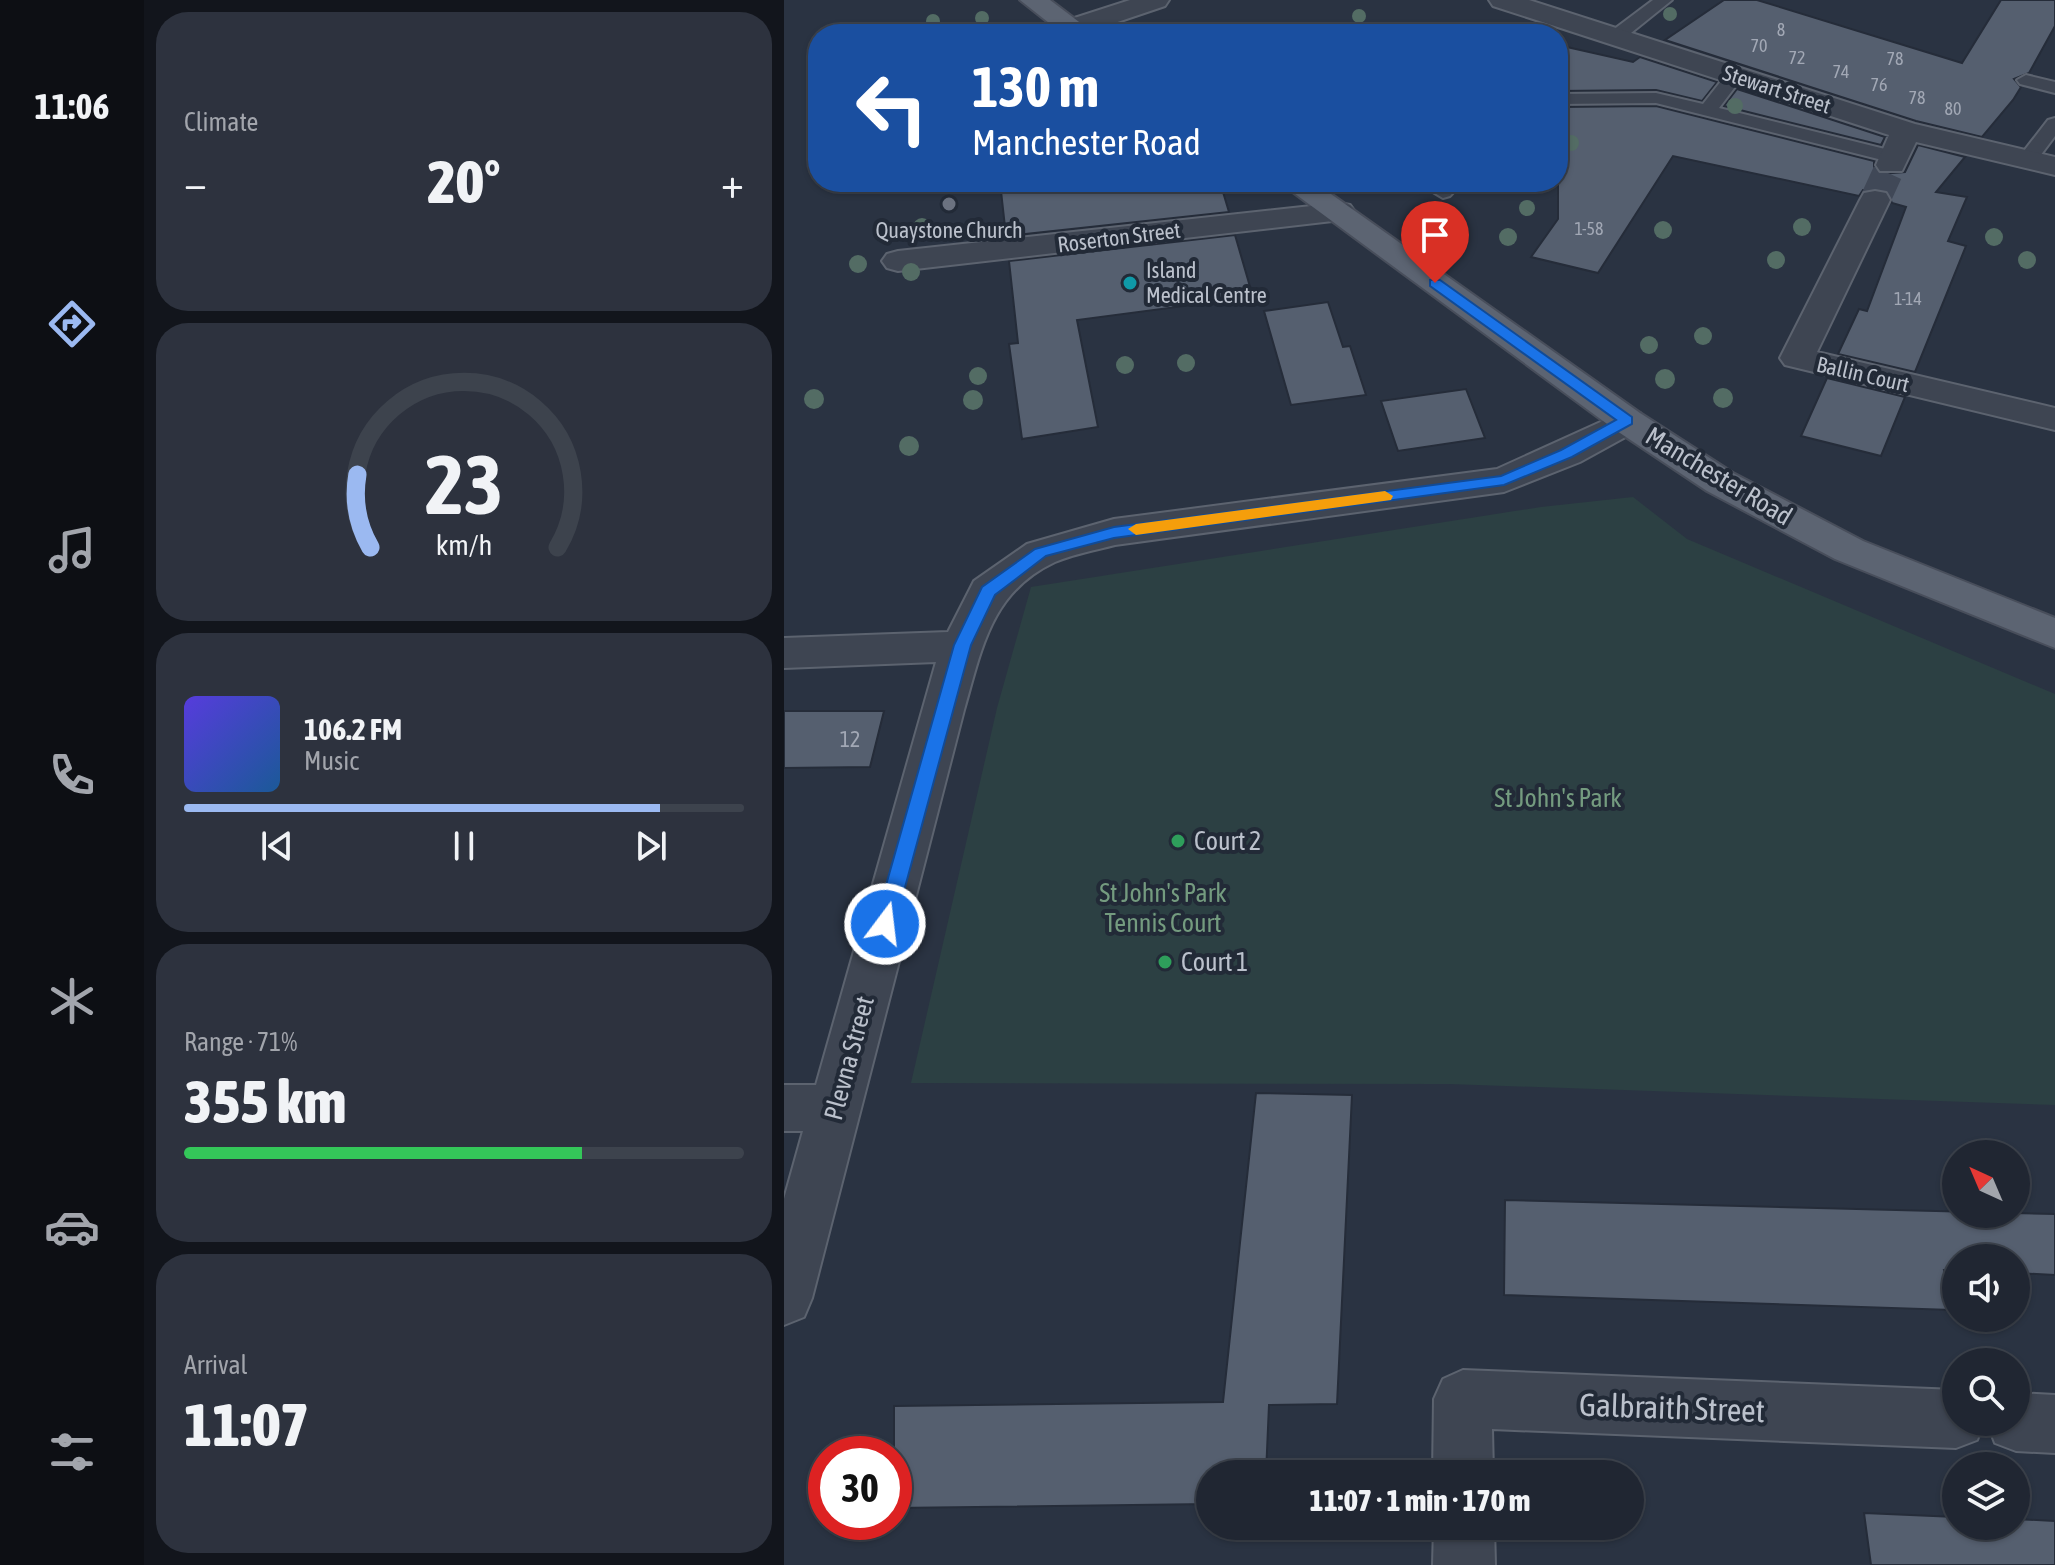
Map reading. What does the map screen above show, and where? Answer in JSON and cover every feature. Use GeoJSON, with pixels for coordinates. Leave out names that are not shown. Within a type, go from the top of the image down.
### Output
{"type":"FeatureCollection","features":[{"type":"Feature","properties":{"kind":"main road"},"geometry":{"type":"LineString","coordinates":[[1033,0],[1066,24]]}},
{"type":"Feature","properties":{"kind":"main road","name":"Manchester Road"},"geometry":{"type":"LineString","coordinates":[[1309,192],[1627,421],[1720,482],[1849,550],[2055,634]]}},
{"type":"Feature","properties":{"kind":"street"},"geometry":{"type":"LineString","coordinates":[[1094,24],[1156,0]]}},
{"type":"Feature","properties":{"kind":"street","name":"Stewart Street"},"geometry":{"type":"LineString","coordinates":[[1502,0],[1735,75],[1897,151],[2041,163]]}},
{"type":"Feature","properties":{"kind":"street","name":"Ballin Court"},"geometry":{"type":"LineString","coordinates":[[1875,200],[1797,358],[2055,419]]}},
{"type":"Feature","properties":{"kind":"street","name":"Roserton Street"},"geometry":{"type":"LineString","coordinates":[[898,261],[1339,212]]}},
{"type":"Feature","properties":{"kind":"street","name":"Plevna Street"},"geometry":{"type":"LineString","coordinates":[[784,1298],[962,645],[988,591],[1041,553],[1114,532],[1504,480],[1567,454],[1627,421]]}},
{"type":"Feature","properties":{"kind":"street"},"geometry":{"type":"LineString","coordinates":[[784,653],[901,651],[962,645]]}},
{"type":"Feature","properties":{"kind":"street"},"geometry":{"type":"LineString","coordinates":[[784,1108],[836,1108]]}},
{"type":"Feature","properties":{"kind":"street","name":"Galbraith Street"},"geometry":{"type":"LineString","coordinates":[[1463,1460],[1463,1399],[1942,1418]]}},
{"type":"Feature","properties":{"kind":"street"},"geometry":{"type":"LineString","coordinates":[[2030,1423],[2055,1424]]}},
{"type":"Feature","properties":{"kind":"street"},"geometry":{"type":"LineString","coordinates":[[1464,1540],[1464,1565]]}},
{"type":"Feature","properties":{"kind":"lane"},"geometry":{"type":"LineString","coordinates":[[1615,37],[1664,0]]}},
{"type":"Feature","properties":{"kind":"lane"},"geometry":{"type":"LineString","coordinates":[[1706,112],[1735,75]]}},
{"type":"Feature","properties":{"kind":"lane"},"geometry":{"type":"LineString","coordinates":[[2026,80],[2055,88]]}},
{"type":"Feature","properties":{"kind":"lane"},"geometry":{"type":"LineString","coordinates":[[1568,99],[1656,98],[1706,112],[1897,151]]}},
{"type":"Feature","properties":{"kind":"lane"},"geometry":{"type":"LineString","coordinates":[[2041,163],[2055,124]]}},
{"type":"Feature","properties":{"kind":"green space","name":"St John's Park"},"geometry":{"type":"Polygon","coordinates":[[[1633,497],[1687,539],[2055,694],[2055,1105],[1449,1084],[911,1083],[997,708],[1031,587],[1541,507],[1633,497]]]}},
{"type":"Feature","properties":{"kind":"building"},"geometry":{"type":"Polygon","coordinates":[[[1724,0],[1757,0],[1962,63],[2001,0],[2055,0],[2055,26],[2029,73],[2014,79],[2021,87],[2013,100],[1982,137],[1916,121],[1665,40],[1724,0]]]}},
{"type":"Feature","properties":{"kind":"building"},"geometry":{"type":"Polygon","coordinates":[[[1568,47],[1633,62],[1640,57],[1717,82],[1702,101],[1656,90],[1568,91],[1568,47]]]}},
{"type":"Feature","properties":{"kind":"building"},"geometry":{"type":"Polygon","coordinates":[[[1737,89],[1885,137],[1881,145],[1724,106],[1737,89]]]}},
{"type":"Feature","properties":{"kind":"building"},"geometry":{"type":"Polygon","coordinates":[[[1656,106],[1874,161],[1874,167],[1880,174],[1905,172],[1918,145],[1965,157],[1936,192],[1967,197],[1948,241],[1966,246],[1915,372],[1838,354],[1859,309],[1867,311],[1906,207],[1892,203],[1887,190],[1863,190],[1859,196],[1673,156],[1598,273],[1531,257],[1558,219],[1558,192],[1568,192],[1568,107],[1656,106]]]}},
{"type":"Feature","properties":{"kind":"building"},"geometry":{"type":"Polygon","coordinates":[[[1001,192],[1223,192],[1229,212],[1006,236],[1001,192]]]}},
{"type":"Feature","properties":{"kind":"building"},"geometry":{"type":"Polygon","coordinates":[[[1235,235],[1253,297],[1077,320],[1098,427],[1022,439],[1009,344],[1018,343],[1009,261],[1235,235]]]}},
{"type":"Feature","properties":{"kind":"building"},"geometry":{"type":"Polygon","coordinates":[[[1328,302],[1343,347],[1350,346],[1366,395],[1291,405],[1264,311],[1328,302]]]}},
{"type":"Feature","properties":{"kind":"building"},"geometry":{"type":"Polygon","coordinates":[[[1827,378],[1905,397],[1881,456],[1801,436],[1827,378]]]}},
{"type":"Feature","properties":{"kind":"building"},"geometry":{"type":"Polygon","coordinates":[[[1466,389],[1485,438],[1398,451],[1381,401],[1466,389]]]}},
{"type":"Feature","properties":{"kind":"building"},"geometry":{"type":"Polygon","coordinates":[[[784,711],[884,711],[870,767],[784,768],[784,711]]]}},
{"type":"Feature","properties":{"kind":"building"},"geometry":{"type":"Polygon","coordinates":[[[1256,1093],[1352,1095],[1337,1404],[1269,1405],[1267,1460],[1196,1460],[1196,1504],[912,1508],[912,1436],[894,1436],[894,1406],[1223,1402],[1256,1093]]]}},
{"type":"Feature","properties":{"kind":"building"},"geometry":{"type":"Polygon","coordinates":[[[1505,1200],[1942,1211],[1942,1228],[2030,1228],[2030,1213],[2055,1214],[2055,1275],[2030,1274],[2030,1244],[1942,1244],[1942,1310],[1504,1295],[1505,1200]]]}},
{"type":"Feature","properties":{"kind":"building"},"geometry":{"type":"Polygon","coordinates":[[[1864,1513],[1942,1516],[1942,1540],[2030,1540],[2030,1520],[2055,1521],[2055,1565],[1871,1565],[1864,1513]]]}},
{"type":"Feature","properties":{"kind":"tunnel"},"geometry":{"type":"LineString","coordinates":[[1875,200],[1891,165]]}},
{"type":"Feature","properties":{"kind":"slow traffic"},"geometry":{"type":"LineString","coordinates":[[1136,529],[1385,496]]}},
{"type":"Feature","properties":{"kind":"place","name":"Quaystone Church"},"geometry":{"type":"Point","coordinates":[949,204]}},
{"type":"Feature","properties":{"kind":"place","name":"Island Medical Centre"},"geometry":{"type":"Point","coordinates":[1130,283]}},
{"type":"Feature","properties":{"kind":"place","name":"Court 2"},"geometry":{"type":"Point","coordinates":[1178,841]}},
{"type":"Feature","properties":{"kind":"place","name":"Court 1"},"geometry":{"type":"Point","coordinates":[1165,962]}},
{"type":"Feature","properties":{"kind":"route"},"geometry":{"type":"LineString","coordinates":[[885,924],[962,645],[988,591],[1041,553],[1114,532],[1504,480],[1567,454],[1627,421],[1435,283]]}},
{"type":"Feature","properties":{"kind":"park label","name":"St John's Park Tennis Court"},"geometry":{"type":"Point","coordinates":[1163,908]}}]}
